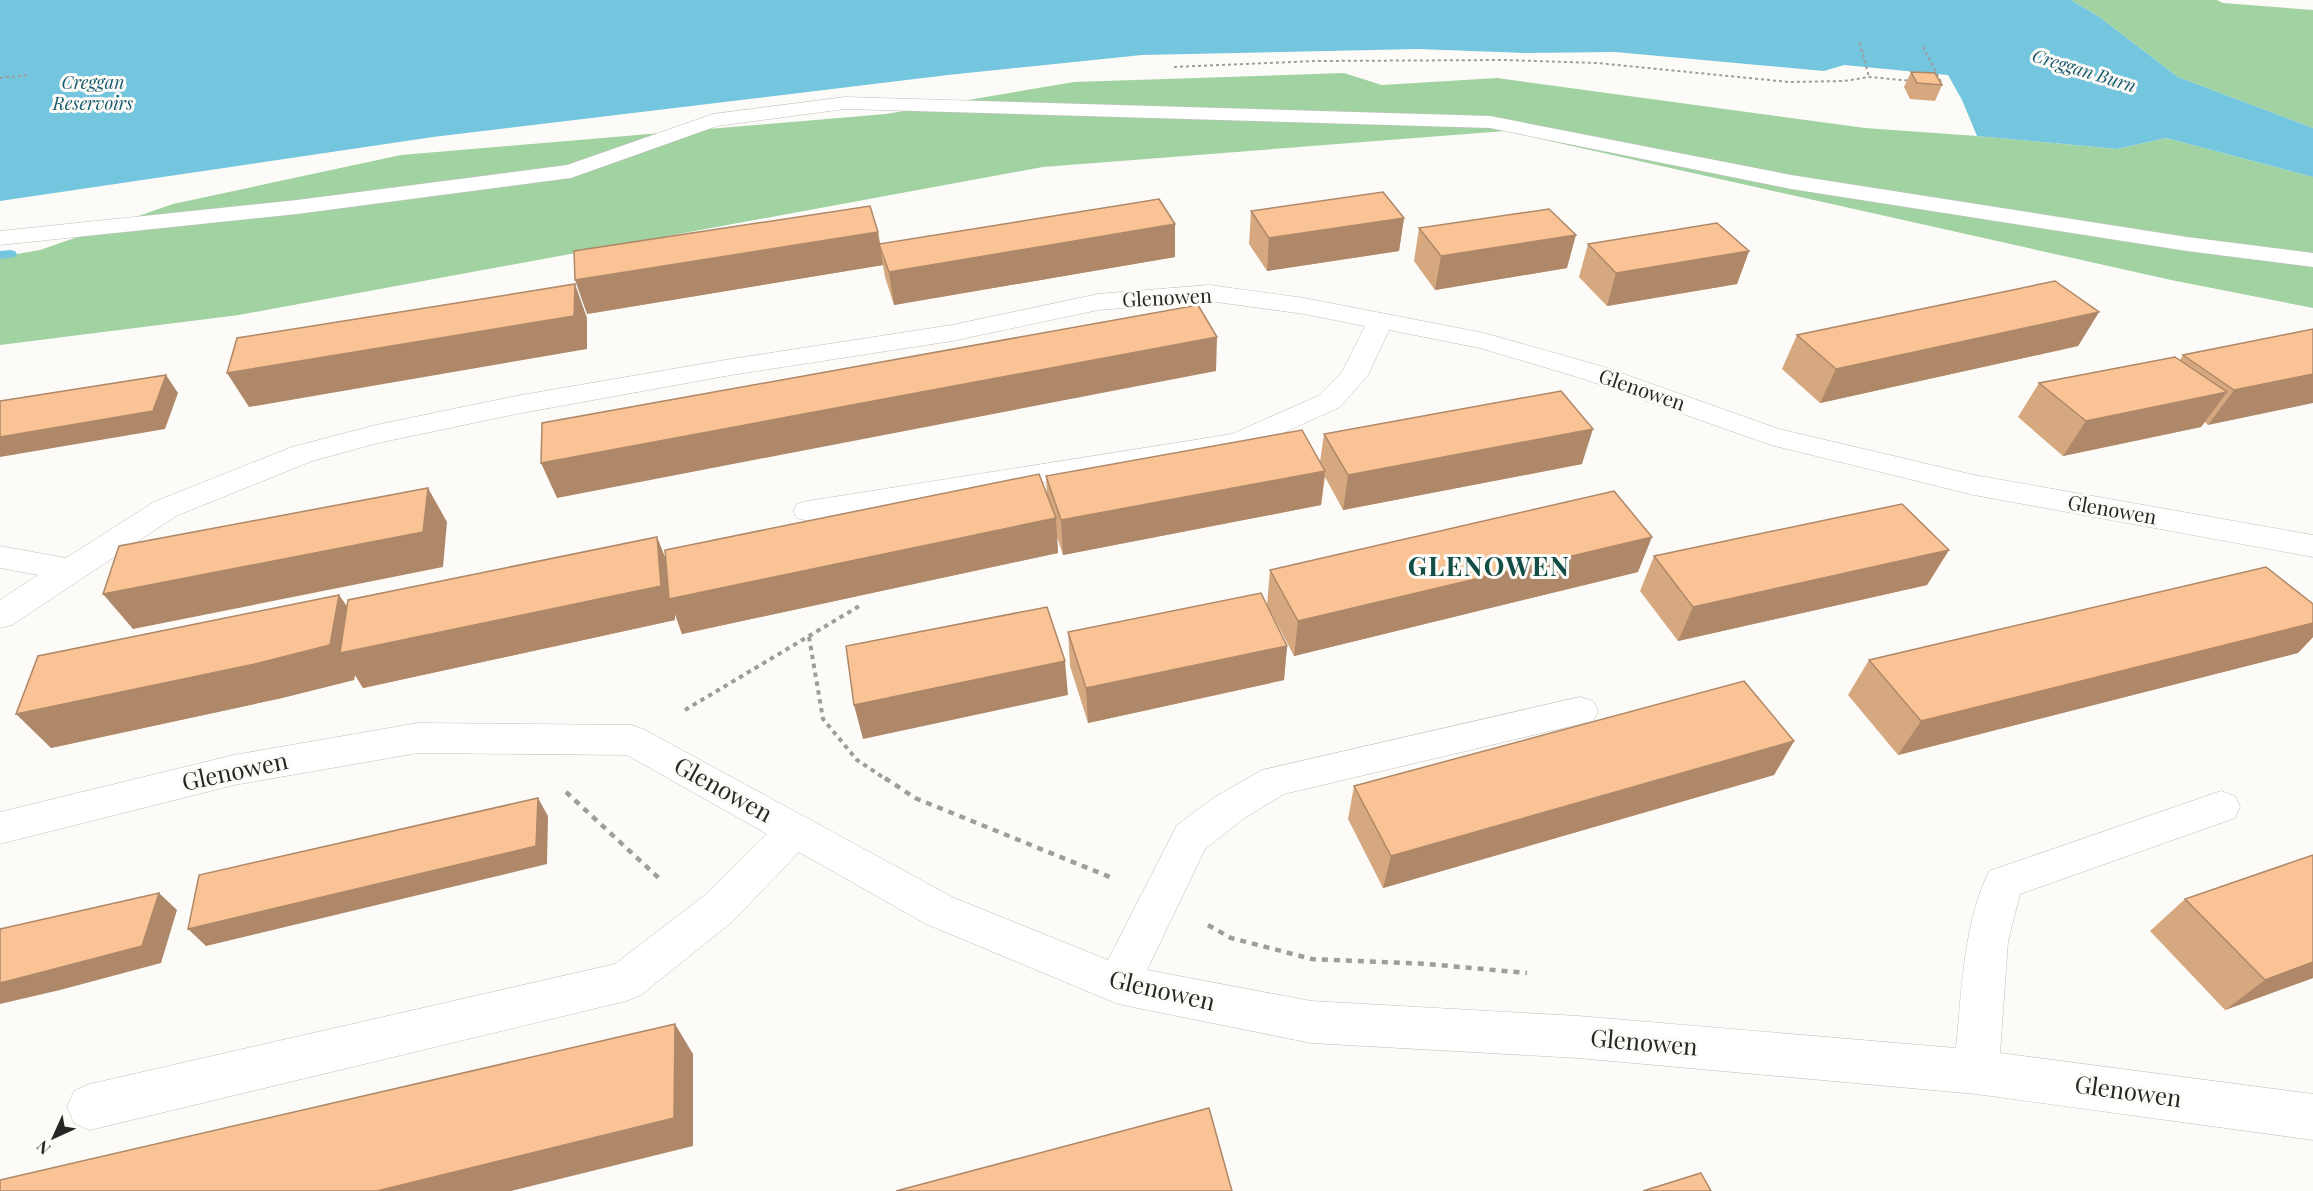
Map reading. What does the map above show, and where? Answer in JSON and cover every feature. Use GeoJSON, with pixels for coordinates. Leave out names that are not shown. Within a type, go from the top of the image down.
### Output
{"type":"FeatureCollection","features":[{"type":"Feature","properties":{"kind":"street"},"geometry":{"type":"LineString","coordinates":[[0,238],[297,207],[571,171],[713,120],[845,103],[1491,122],[1791,182],[2187,244],[2313,260]]}},
{"type":"Feature","properties":{"kind":"street","name":"Glenowen"},"geometry":{"type":"LineString","coordinates":[[0,616],[165,509],[302,454],[376,434],[516,405],[731,367],[952,333],[1098,302],[1209,293],[1304,306],[1484,341],[1594,373],[1771,436],[1974,485],[2313,546]]}},
{"type":"Feature","properties":{"kind":"street"},"geometry":{"type":"LineString","coordinates":[[808,510],[1238,442],[1329,402],[1354,375],[1381,321]]}},
{"type":"Feature","properties":{"kind":"street"},"geometry":{"type":"LineString","coordinates":[[0,557],[71,570]]}},
{"type":"Feature","properties":{"kind":"street"},"geometry":{"type":"LineString","coordinates":[[1118,984],[1191,837],[1229,808],[1275,781],[1580,711]]}},
{"type":"Feature","properties":{"kind":"street","name":"Glenowen"},"geometry":{"type":"LineString","coordinates":[[0,828],[234,770],[418,738],[632,740],[940,911],[1118,984],[1311,1022],[1578,1037],[1976,1072],[2313,1117]]}},
{"type":"Feature","properties":{"kind":"street"},"geometry":{"type":"LineString","coordinates":[[1976,1072],[1986,941],[2003,883],[2221,807]]}},
{"type":"Feature","properties":{"kind":"street"},"geometry":{"type":"LineString","coordinates":[[90,1107],[626,981],[719,908],[796,830]]}},
{"type":"Feature","properties":{"kind":"path"},"geometry":{"type":"LineString","coordinates":[[1860,43],[1869,77]]}},
{"type":"Feature","properties":{"kind":"path"},"geometry":{"type":"LineString","coordinates":[[1923,46],[1942,84],[1932,83]]}},
{"type":"Feature","properties":{"kind":"path"},"geometry":{"type":"LineString","coordinates":[[1163,67],[1317,61],[1505,60],[1597,63],[1789,82],[1844,81],[1869,77],[1921,82]]}},
{"type":"Feature","properties":{"kind":"path"},"geometry":{"type":"LineString","coordinates":[[0,78],[28,75]]}},
{"type":"Feature","properties":{"kind":"path"},"geometry":{"type":"LineString","coordinates":[[809,638],[823,719],[857,760],[915,798],[1160,897],[1232,939],[1312,959],[1427,964],[1533,974]]}},
{"type":"Feature","properties":{"kind":"green space"},"geometry":{"type":"Polygon","coordinates":[[[2071,0],[2217,0],[2223,3],[2313,10],[2313,128],[2178,77],[2098,16],[2071,0]]]}},
{"type":"Feature","properties":{"kind":"green space"},"geometry":{"type":"Polygon","coordinates":[[[1344,73],[1382,85],[1497,78],[1865,128],[2117,149],[2166,138],[2313,177],[2313,308],[2171,280],[1505,131],[1043,167],[239,315],[0,345],[0,257],[40,250],[173,204],[401,155],[886,114],[1074,82],[1344,73]]]}},
{"type":"Feature","properties":{"kind":"water","name":"Creggan Reservoirs"},"geometry":{"type":"Polygon","coordinates":[[[0,0],[2071,0],[2098,16],[2178,77],[2313,128],[2313,177],[2166,138],[2117,149],[1977,136],[1962,100],[1948,75],[1844,65],[1824,71],[1615,52],[1525,53],[1418,49],[1142,55],[948,75],[433,137],[0,201],[0,0]]]}},
{"type":"Feature","properties":{"kind":"building"},"geometry":{"type":"Polygon","coordinates":[[[1911,72],[1935,73],[1942,85],[1917,83],[1911,72]]]}},
{"type":"Feature","properties":{"kind":"building"},"geometry":{"type":"Polygon","coordinates":[[[1383,192],[1404,218],[1269,238],[1251,211],[1383,192]]]}},
{"type":"Feature","properties":{"kind":"building"},"geometry":{"type":"Polygon","coordinates":[[[1159,199],[1175,224],[889,272],[879,244],[1159,199]]]}},
{"type":"Feature","properties":{"kind":"building"},"geometry":{"type":"Polygon","coordinates":[[[870,206],[878,232],[575,280],[574,251],[870,206]]]}},
{"type":"Feature","properties":{"kind":"building"},"geometry":{"type":"Polygon","coordinates":[[[1549,209],[1576,235],[1441,256],[1419,228],[1549,209]]]}},
{"type":"Feature","properties":{"kind":"building"},"geometry":{"type":"Polygon","coordinates":[[[1717,223],[1749,251],[1616,273],[1588,244],[1717,223]]]}},
{"type":"Feature","properties":{"kind":"building"},"geometry":{"type":"Polygon","coordinates":[[[2055,281],[2099,312],[1836,369],[1797,335],[2055,281]]]}},
{"type":"Feature","properties":{"kind":"building"},"geometry":{"type":"Polygon","coordinates":[[[575,284],[574,316],[227,373],[237,338],[575,284]]]}},
{"type":"Feature","properties":{"kind":"building"},"geometry":{"type":"Polygon","coordinates":[[[1198,305],[1217,337],[541,463],[542,423],[1198,305]]]}},
{"type":"Feature","properties":{"kind":"building"},"geometry":{"type":"Polygon","coordinates":[[[2313,329],[2313,374],[2234,390],[2183,355],[2313,329]]]}},
{"type":"Feature","properties":{"kind":"building"},"geometry":{"type":"Polygon","coordinates":[[[2175,357],[2227,392],[2086,421],[2039,383],[2175,357]]]}},
{"type":"Feature","properties":{"kind":"building"},"geometry":{"type":"Polygon","coordinates":[[[166,375],[153,411],[0,437],[0,401],[166,375]]]}},
{"type":"Feature","properties":{"kind":"building"},"geometry":{"type":"Polygon","coordinates":[[[1561,391],[1593,429],[1348,475],[1324,434],[1561,391]]]}},
{"type":"Feature","properties":{"kind":"building"},"geometry":{"type":"Polygon","coordinates":[[[1302,430],[1325,471],[1061,520],[1046,476],[1302,430]]]}},
{"type":"Feature","properties":{"kind":"building"},"geometry":{"type":"Polygon","coordinates":[[[1039,474],[1056,518],[669,599],[665,550],[1039,474]]]}},
{"type":"Feature","properties":{"kind":"building"},"geometry":{"type":"Polygon","coordinates":[[[428,488],[423,532],[103,594],[119,546],[428,488]]]}},
{"type":"Feature","properties":{"kind":"building"},"geometry":{"type":"Polygon","coordinates":[[[1614,491],[1652,537],[1298,621],[1270,570],[1614,491]]]}},
{"type":"Feature","properties":{"kind":"building"},"geometry":{"type":"Polygon","coordinates":[[[1902,504],[1949,550],[1693,607],[1654,556],[1902,504]]]}},
{"type":"Feature","properties":{"kind":"building"},"geometry":{"type":"Polygon","coordinates":[[[657,537],[661,586],[340,653],[348,600],[657,537]]]}},
{"type":"Feature","properties":{"kind":"building"},"geometry":{"type":"Polygon","coordinates":[[[2266,567],[2313,604],[2313,623],[1921,721],[1869,660],[2266,567]]]}},
{"type":"Feature","properties":{"kind":"building"},"geometry":{"type":"Polygon","coordinates":[[[1261,593],[1287,646],[1086,688],[1068,632],[1261,593]]]}},
{"type":"Feature","properties":{"kind":"building"},"geometry":{"type":"Polygon","coordinates":[[[339,595],[330,645],[255,664],[16,714],[38,656],[339,595]]]}},
{"type":"Feature","properties":{"kind":"building"},"geometry":{"type":"Polygon","coordinates":[[[1047,607],[1065,661],[854,705],[846,646],[1047,607]]]}},
{"type":"Feature","properties":{"kind":"building"},"geometry":{"type":"Polygon","coordinates":[[[1744,681],[1794,741],[1391,856],[1354,786],[1744,681]]]}},
{"type":"Feature","properties":{"kind":"building"},"geometry":{"type":"Polygon","coordinates":[[[538,798],[536,846],[188,929],[199,875],[538,798]]]}},
{"type":"Feature","properties":{"kind":"building"},"geometry":{"type":"Polygon","coordinates":[[[2313,855],[2313,962],[2265,980],[2185,899],[2313,855]]]}},
{"type":"Feature","properties":{"kind":"building"},"geometry":{"type":"Polygon","coordinates":[[[159,893],[142,946],[0,983],[0,929],[159,893]]]}},
{"type":"Feature","properties":{"kind":"building"},"geometry":{"type":"Polygon","coordinates":[[[675,1024],[674,1118],[377,1191],[0,1191],[0,1180],[675,1024]]]}},
{"type":"Feature","properties":{"kind":"building"},"geometry":{"type":"Polygon","coordinates":[[[1209,1108],[1232,1191],[896,1191],[1209,1108]]]}},
{"type":"Feature","properties":{"kind":"building"},"geometry":{"type":"Polygon","coordinates":[[[1701,1173],[1711,1191],[1643,1191],[1701,1173]]]}},
{"type":"Feature","properties":{"kind":"waterway"},"geometry":{"type":"LineString","coordinates":[[0,255],[10,254]]}},
{"type":"Feature","properties":{"kind":"district","name":"GLENOWEN"},"geometry":{"type":"Point","coordinates":[1489,567]}},
{"type":"Feature","properties":{"kind":"water label","name":"Creggan Burn"},"geometry":{"type":"Point","coordinates":[2084,71]}}]}
